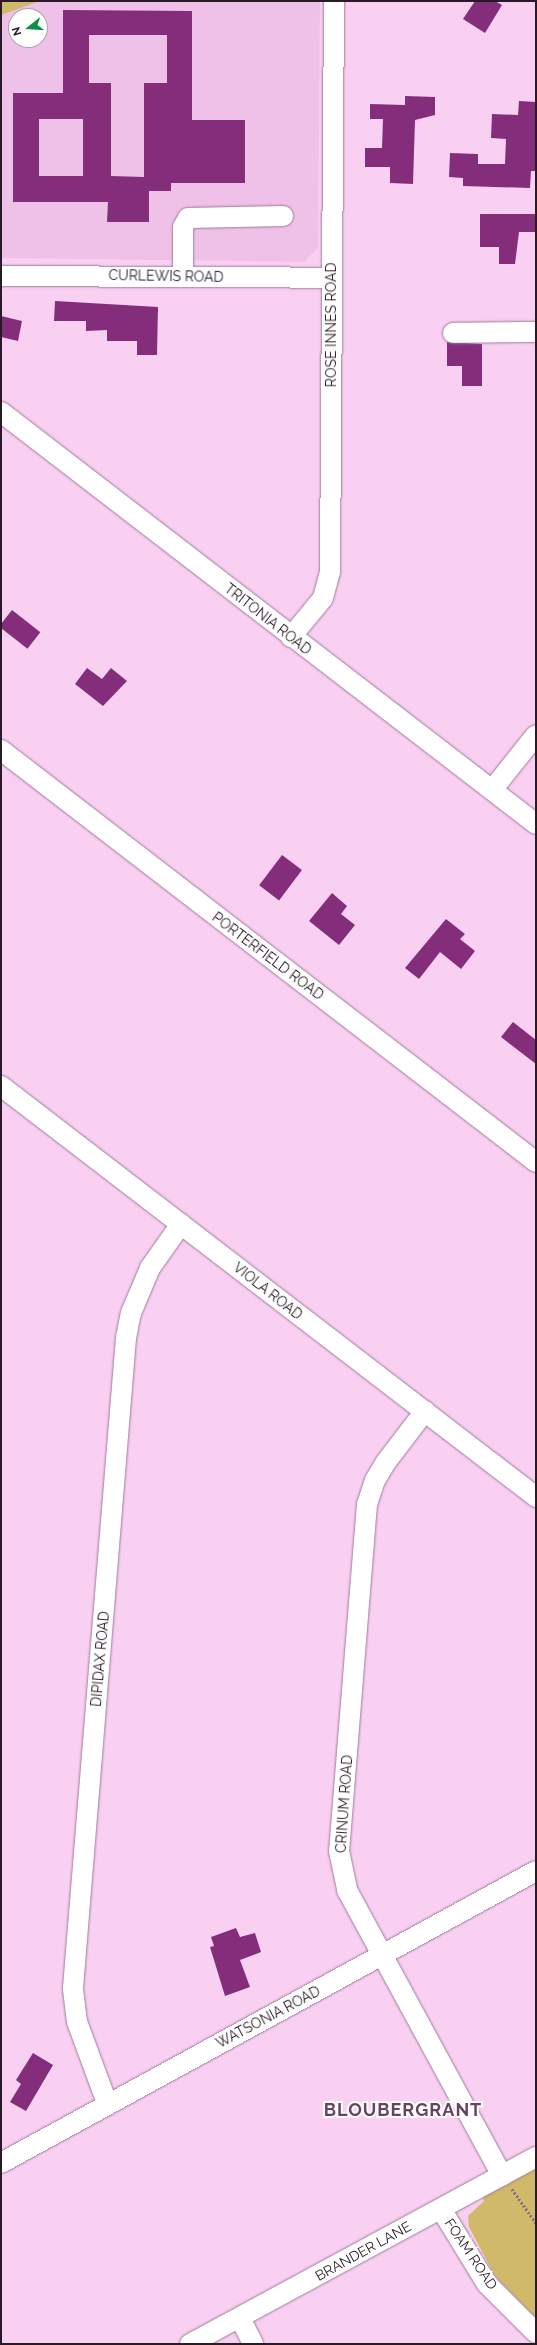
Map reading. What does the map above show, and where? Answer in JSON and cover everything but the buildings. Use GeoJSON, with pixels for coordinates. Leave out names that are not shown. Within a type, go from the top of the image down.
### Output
{"type":"FeatureCollection","features":[{"type":"Feature","properties":{"kind":"street","name":"ROSE INNES ROAD"},"geometry":{"type":"LineString","coordinates":[[291,637],[323,598],[329,584],[334,1]]}},
{"type":"Feature","properties":{"kind":"street"},"geometry":{"type":"LineString","coordinates":[[183,276],[183,227],[188,218],[283,216]]}},
{"type":"Feature","properties":{"kind":"street","name":"CURLEWIS ROAD"},"geometry":{"type":"LineString","coordinates":[[1,276],[331,278]]}},
{"type":"Feature","properties":{"kind":"street"},"geometry":{"type":"LineString","coordinates":[[453,333],[536,332]]}},
{"type":"Feature","properties":{"kind":"street","name":"TRITONIA ROAD"},"geometry":{"type":"LineString","coordinates":[[1,412],[291,637],[536,824]]}},
{"type":"Feature","properties":{"kind":"street"},"geometry":{"type":"LineString","coordinates":[[492,790],[536,735]]}},
{"type":"Feature","properties":{"kind":"street","name":"PORTERFIELD ROAD"},"geometry":{"type":"LineString","coordinates":[[1,750],[536,1162]]}},
{"type":"Feature","properties":{"kind":"street","name":"VIOLA ROAD"},"geometry":{"type":"LineString","coordinates":[[1,1086],[536,1496]]}},
{"type":"Feature","properties":{"kind":"street","name":"DIPIDAX ROAD"},"geometry":{"type":"LineString","coordinates":[[107,2103],[77,2022],[73,1988],[126,1338],[131,1313],[150,1268],[181,1224]]}},
{"type":"Feature","properties":{"kind":"street","name":"CRINUM ROAD"},"geometry":{"type":"LineString","coordinates":[[425,1412],[386,1462],[367,1504],[339,1851],[347,1890],[502,2176]]}},
{"type":"Feature","properties":{"kind":"street","name":"WATSONIA ROAD"},"geometry":{"type":"LineString","coordinates":[[1,2163],[107,2103],[536,1872]]}},
{"type":"Feature","properties":{"kind":"street","name":"BRANDER LANE"},"geometry":{"type":"LineString","coordinates":[[190,2344],[536,2157]]}},
{"type":"Feature","properties":{"kind":"street","name":"FOAM ROAD"},"geometry":{"type":"LineString","coordinates":[[441,2209],[487,2284],[536,2333]]}},
{"type":"Feature","properties":{"kind":"street"},"geometry":{"type":"LineString","coordinates":[[240,2318],[253,2344]]}},
{"type":"Feature","properties":{"kind":"path"},"geometry":{"type":"LineString","coordinates":[[502,2176],[536,2223]]}},
{"type":"Feature","properties":{"kind":"shaded area"},"geometry":{"type":"Polygon","coordinates":[[[1,1],[320,1],[318,248],[304,262],[1,258],[1,1]]]}},
{"type":"Feature","properties":{"kind":"shaded area"},"geometry":{"type":"Polygon","coordinates":[[[1,1],[40,1],[20,8],[8,8],[8,12],[1,15],[1,1]]]}},
{"type":"Feature","properties":{"kind":"shaded area"},"geometry":{"type":"Polygon","coordinates":[[[536,2168],[536,2318],[495,2276],[469,2227],[468,2216],[484,2201],[482,2197],[536,2168]]]}},
{"type":"Feature","properties":{"kind":"district","name":"BLOUBERGRANT"},"geometry":{"type":"Point","coordinates":[403,2110]}}]}
